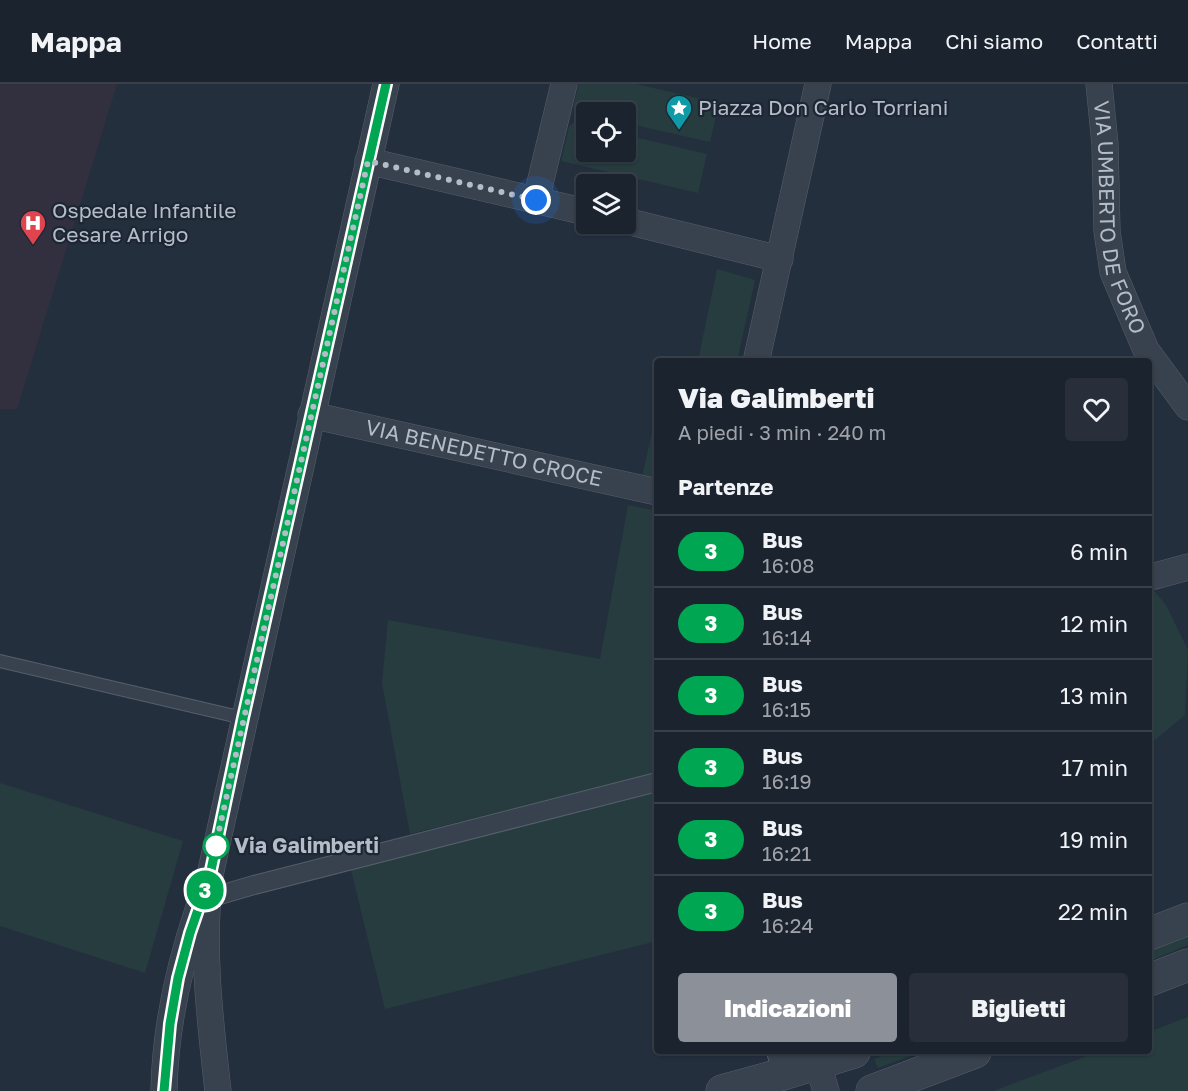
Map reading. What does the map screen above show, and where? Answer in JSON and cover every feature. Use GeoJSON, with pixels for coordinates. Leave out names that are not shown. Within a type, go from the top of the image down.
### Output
{"type":"FeatureCollection","features":[{"type":"Feature","properties":{"kind":"street"},"geometry":{"type":"LineString","coordinates":[[164,1091],[168,1035],[178,978],[190,933],[208,886],[243,718],[386,84]]}},
{"type":"Feature","properties":{"kind":"street"},"geometry":{"type":"LineString","coordinates":[[536,200],[564,84]]}},
{"type":"Feature","properties":{"kind":"street"},"geometry":{"type":"LineString","coordinates":[[757,358],[818,84]]}},
{"type":"Feature","properties":{"kind":"street","name":"VIA UMBERTO DE FORO"},"geometry":{"type":"LineString","coordinates":[[1099,84],[1105,144],[1107,231],[1113,272],[1146,350],[1152,358]]}},
{"type":"Feature","properties":{"kind":"street"},"geometry":{"type":"LineString","coordinates":[[368,161],[576,210]]}},
{"type":"Feature","properties":{"kind":"street"},"geometry":{"type":"LineString","coordinates":[[636,223],[780,259]]}},
{"type":"Feature","properties":{"kind":"street","name":"VIA UMBERTO DE FORO"},"geometry":{"type":"LineString","coordinates":[[1152,358],[1188,407]]}},
{"type":"Feature","properties":{"kind":"street","name":"VIA BENEDETTO CROCE"},"geometry":{"type":"LineString","coordinates":[[311,415],[654,491]]}},
{"type":"Feature","properties":{"kind":"street"},"geometry":{"type":"LineString","coordinates":[[1155,576],[1186,568]]}},
{"type":"Feature","properties":{"kind":"street"},"geometry":{"type":"LineString","coordinates":[[208,886],[654,783]]}},
{"type":"Feature","properties":{"kind":"street"},"geometry":{"type":"LineString","coordinates":[[208,886],[208,988],[218,1091]]}},
{"type":"Feature","properties":{"kind":"street"},"geometry":{"type":"LineString","coordinates":[[1152,933],[1188,919]]}},
{"type":"Feature","properties":{"kind":"street"},"geometry":{"type":"LineString","coordinates":[[1152,979],[1188,964]]}},
{"type":"Feature","properties":{"kind":"street"},"geometry":{"type":"LineString","coordinates":[[722,1091],[779,1063],[822,1078],[852,1054]]}},
{"type":"Feature","properties":{"kind":"street"},"geometry":{"type":"LineString","coordinates":[[872,1091],[970,1054]]}},
{"type":"Feature","properties":{"kind":"lane"},"geometry":{"type":"LineString","coordinates":[[1,663],[243,718]]}},
{"type":"Feature","properties":{"kind":"shaded area","name":"Ospedale Infantile Cesare Arrigo"},"geometry":{"type":"Polygon","coordinates":[[[0,84],[117,84],[17,409],[0,409],[0,84]]]}},
{"type":"Feature","properties":{"kind":"green space"},"geometry":{"type":"Polygon","coordinates":[[[579,84],[636,84],[719,103],[710,142],[636,125],[636,102],[576,102],[576,109],[573,107],[579,84]]]}},
{"type":"Feature","properties":{"kind":"green space"},"geometry":{"type":"Polygon","coordinates":[[[576,123],[576,162],[636,162],[636,137],[707,154],[698,193],[636,179],[636,174],[617,174],[561,161],[569,127],[576,123]]]}},
{"type":"Feature","properties":{"kind":"green space"},"geometry":{"type":"Polygon","coordinates":[[[717,269],[755,280],[738,358],[699,358],[717,269]]]}},
{"type":"Feature","properties":{"kind":"green space"},"geometry":{"type":"Polygon","coordinates":[[[654,423],[654,479],[642,477],[654,423]]]}},
{"type":"Feature","properties":{"kind":"green space"},"geometry":{"type":"Polygon","coordinates":[[[628,505],[654,510],[654,774],[410,834],[382,683],[388,620],[600,659],[628,505]]]}},
{"type":"Feature","properties":{"kind":"green space"},"geometry":{"type":"Polygon","coordinates":[[[1152,588],[1166,605],[1188,650],[1185,715],[1152,741],[1152,588]]]}},
{"type":"Feature","properties":{"kind":"green space"},"geometry":{"type":"Polygon","coordinates":[[[0,783],[183,841],[145,973],[0,926],[0,783]]]}},
{"type":"Feature","properties":{"kind":"green space"},"geometry":{"type":"Polygon","coordinates":[[[654,785],[654,942],[385,1009],[349,862],[654,785]]]}},
{"type":"Feature","properties":{"kind":"green space"},"geometry":{"type":"Polygon","coordinates":[[[1188,935],[1188,945],[1152,960],[1152,950],[1188,935]]]}},
{"type":"Feature","properties":{"kind":"green space"},"geometry":{"type":"Polygon","coordinates":[[[1188,1017],[1188,1091],[993,1091],[1093,1054],[1152,1054],[1152,1031],[1188,1017]]]}},
{"type":"Feature","properties":{"kind":"green space"},"geometry":{"type":"Polygon","coordinates":[[[888,1054],[916,1054],[878,1068],[874,1059],[888,1054]]]}},
{"type":"Feature","properties":{"kind":"bus line","name":"3"},"geometry":{"type":"LineString","coordinates":[[164,1091],[166,1056],[178,978],[190,933],[210,875],[243,718],[386,84]]}},
{"type":"Feature","properties":{"kind":"place","name":"Piazza Don Carlo Torriani"},"geometry":{"type":"Point","coordinates":[679,131]}},
{"type":"Feature","properties":{"kind":"place","name":"Ospedale Infantile Cesare Arrigo"},"geometry":{"type":"Point","coordinates":[33,246]}},
{"type":"Feature","properties":{"kind":"place","name":"Via Galimberti"},"geometry":{"type":"Point","coordinates":[216,846]}},
{"type":"Feature","properties":{"kind":"route"},"geometry":{"type":"LineString","coordinates":[[216,846],[214,853],[368,161],[536,200]]}}]}
